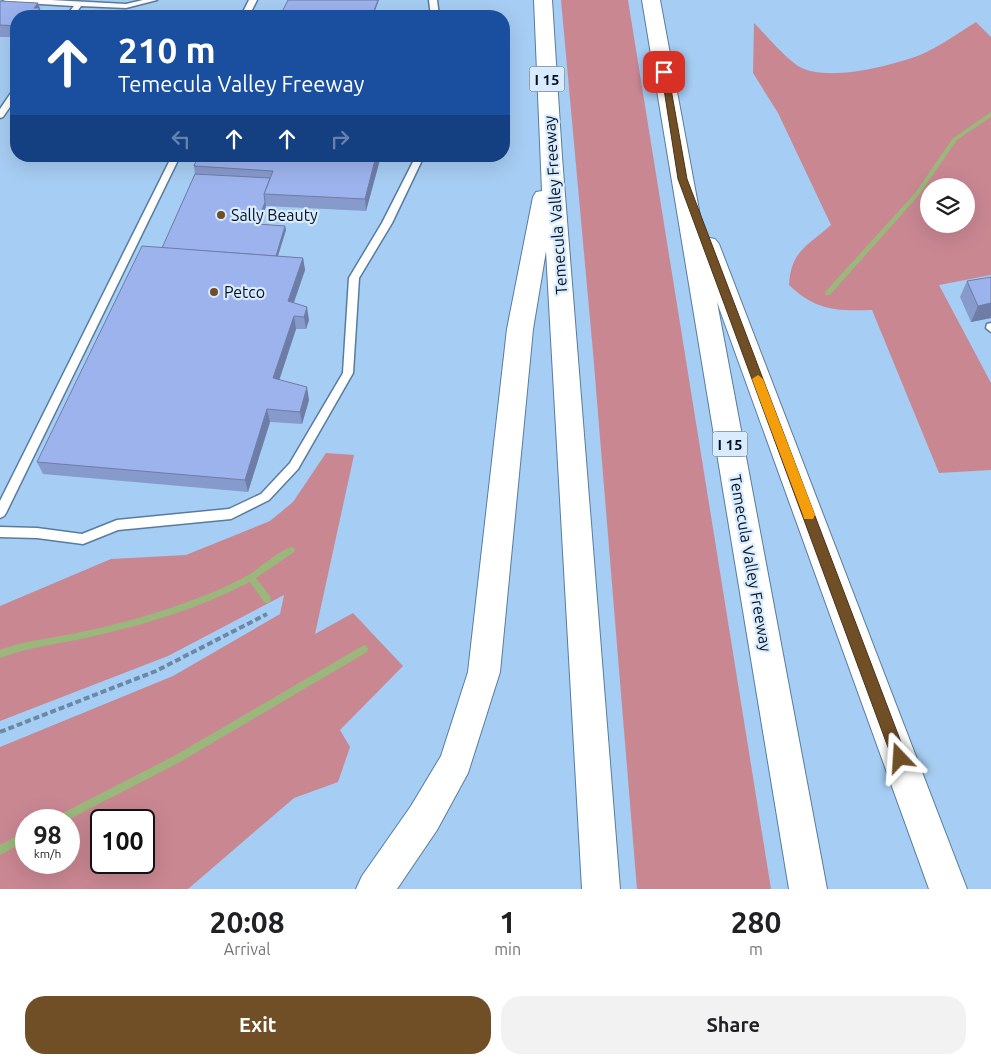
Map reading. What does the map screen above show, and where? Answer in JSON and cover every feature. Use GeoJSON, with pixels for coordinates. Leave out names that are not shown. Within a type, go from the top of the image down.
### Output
{"type":"FeatureCollection","features":[{"type":"Feature","properties":{"kind":"highway","name":"Temecula Valley Freeway"},"geometry":{"type":"LineString","coordinates":[[543,0],[551,157],[601,889]]}},
{"type":"Feature","properties":{"kind":"highway","name":"Temecula Valley Freeway"},"geometry":{"type":"LineString","coordinates":[[651,0],[808,889]]}},
{"type":"Feature","properties":{"kind":"highway"},"geometry":{"type":"LineString","coordinates":[[375,889],[424,818],[456,762],[484,672],[520,329],[551,157]]}},
{"type":"Feature","properties":{"kind":"highway"},"geometry":{"type":"LineString","coordinates":[[683,179],[948,889]]}},
{"type":"Feature","properties":{"kind":"lane"},"geometry":{"type":"LineString","coordinates":[[7,0],[126,6],[153,0]]}},
{"type":"Feature","properties":{"kind":"lane"},"geometry":{"type":"LineString","coordinates":[[74,10],[79,4]]}},
{"type":"Feature","properties":{"kind":"lane"},"geometry":{"type":"LineString","coordinates":[[0,114],[10,100]]}},
{"type":"Feature","properties":{"kind":"lane"},"geometry":{"type":"LineString","coordinates":[[0,513],[173,162]]}},
{"type":"Feature","properties":{"kind":"lane"},"geometry":{"type":"LineString","coordinates":[[0,532],[37,533],[83,539],[117,525],[231,514],[265,497],[294,466],[348,373],[354,278],[387,223],[417,162]]}},
{"type":"Feature","properties":{"kind":"path"},"geometry":{"type":"LineString","coordinates":[[0,732],[156,671],[267,614]]}},
{"type":"Feature","properties":{"kind":"shaded area"},"geometry":{"type":"Polygon","coordinates":[[[561,0],[628,0],[771,889],[637,889],[593,352],[561,0]]]}},
{"type":"Feature","properties":{"kind":"shaded area"},"geometry":{"type":"Polygon","coordinates":[[[976,22],[991,37],[991,275],[939,285],[991,383],[991,470],[939,473],[872,310],[837,309],[818,305],[799,294],[789,285],[790,273],[797,256],[831,225],[778,113],[753,73],[754,23],[792,62],[810,71],[824,73],[841,73],[876,68],[920,55],[976,22]]]}},
{"type":"Feature","properties":{"kind":"shaded area"},"geometry":{"type":"Polygon","coordinates":[[[326,453],[354,455],[315,634],[353,613],[403,666],[340,730],[350,747],[338,782],[294,798],[188,889],[0,889],[0,747],[173,676],[280,614],[284,595],[168,656],[0,721],[0,606],[111,559],[186,555],[270,521],[293,502],[326,453]]]}},
{"type":"Feature","properties":{"kind":"building"},"geometry":{"type":"Polygon","coordinates":[[[288,0],[378,0],[374,10],[283,10],[288,0]]]}},
{"type":"Feature","properties":{"kind":"building"},"geometry":{"type":"Polygon","coordinates":[[[0,1],[38,3],[34,8],[40,8],[38,10],[10,10],[10,26],[0,25],[0,1]]]}},
{"type":"Feature","properties":{"kind":"building"},"geometry":{"type":"Polygon","coordinates":[[[196,162],[374,162],[365,199],[264,194],[273,171],[194,166],[196,162]]]}},
{"type":"Feature","properties":{"kind":"building"},"geometry":{"type":"Polygon","coordinates":[[[195,174],[270,178],[264,194],[265,202],[257,224],[285,226],[276,256],[162,248],[195,174]]]}},
{"type":"Feature","properties":{"kind":"building"},"geometry":{"type":"Polygon","coordinates":[[[142,246],[303,258],[288,301],[307,307],[304,317],[294,316],[273,378],[307,387],[300,412],[267,409],[245,480],[37,462],[142,246]]]}},
{"type":"Feature","properties":{"kind":"building"},"geometry":{"type":"Polygon","coordinates":[[[991,277],[991,303],[978,306],[967,281],[991,277]]]}},
{"type":"Feature","properties":{"kind":"waterway"},"geometry":{"type":"LineString","coordinates":[[828,293],[917,194],[955,139],[991,114]]}},
{"type":"Feature","properties":{"kind":"waterway"},"geometry":{"type":"LineString","coordinates":[[251,577],[291,550]]}},
{"type":"Feature","properties":{"kind":"waterway"},"geometry":{"type":"LineString","coordinates":[[0,654],[23,646],[81,636],[154,617],[214,595],[251,577]]}},
{"type":"Feature","properties":{"kind":"waterway"},"geometry":{"type":"LineString","coordinates":[[251,577],[267,599]]}},
{"type":"Feature","properties":{"kind":"waterway"},"geometry":{"type":"LineString","coordinates":[[79,809],[177,759],[364,649]]}},
{"type":"Feature","properties":{"kind":"waterway"},"geometry":{"type":"LineString","coordinates":[[0,850],[15,842]]}},
{"type":"Feature","properties":{"kind":"slow traffic"},"geometry":{"type":"LineString","coordinates":[[758,379],[809,515]]}},
{"type":"Feature","properties":{"kind":"place","name":"Sally Beauty"},"geometry":{"type":"Point","coordinates":[221,215]}},
{"type":"Feature","properties":{"kind":"place","name":"Petco"},"geometry":{"type":"Point","coordinates":[214,292]}},
{"type":"Feature","properties":{"kind":"route"},"geometry":{"type":"LineString","coordinates":[[664,72],[683,179],[900,758]]}}]}
